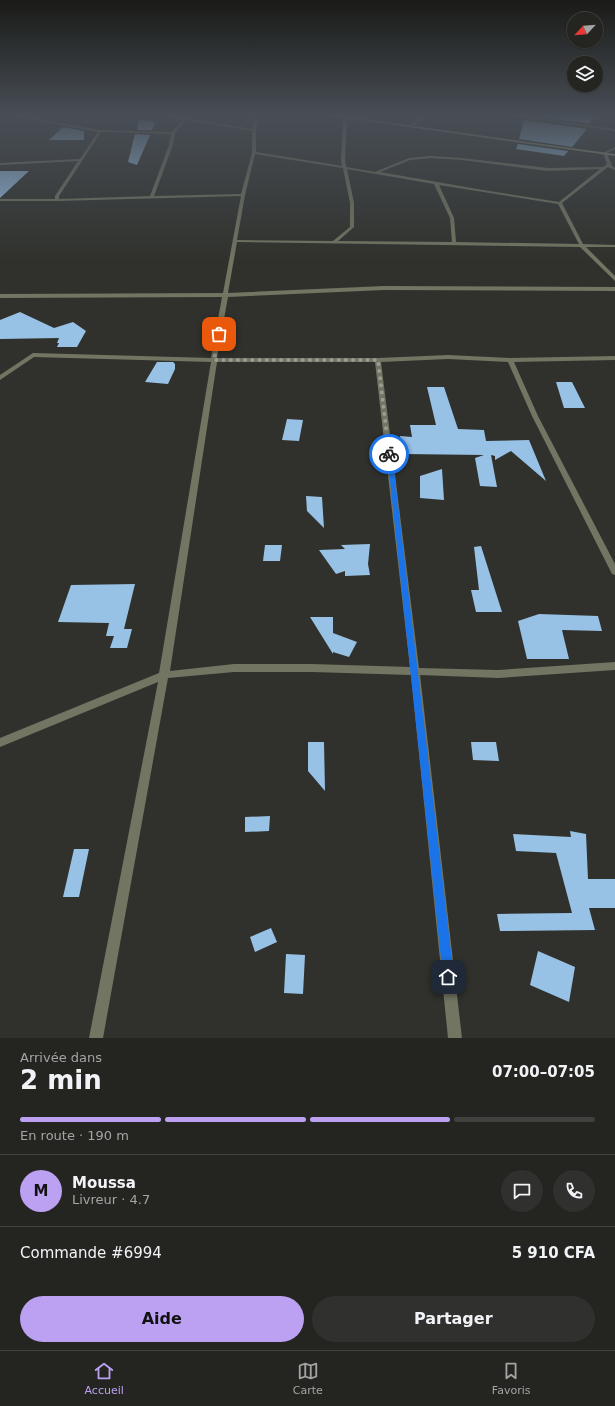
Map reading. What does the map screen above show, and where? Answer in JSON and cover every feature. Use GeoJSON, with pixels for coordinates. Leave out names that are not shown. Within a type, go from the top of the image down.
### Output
{"type":"FeatureCollection","features":[{"type":"Feature","properties":{"kind":"street"},"geometry":{"type":"LineString","coordinates":[[57,200],[57,196],[78,164]]}},
{"type":"Feature","properties":{"kind":"street"},"geometry":{"type":"LineString","coordinates":[[151,198],[164,164]]}},
{"type":"Feature","properties":{"kind":"street"},"geometry":{"type":"LineString","coordinates":[[96,1038],[164,676],[214,360],[243,195],[251,164]]}},
{"type":"Feature","properties":{"kind":"street"},"geometry":{"type":"LineString","coordinates":[[323,164],[513,197],[560,203],[609,164]]}},
{"type":"Feature","properties":{"kind":"street"},"geometry":{"type":"LineString","coordinates":[[336,241],[352,227],[352,203],[344,164]]}},
{"type":"Feature","properties":{"kind":"street"},"geometry":{"type":"LineString","coordinates":[[374,173],[396,164]]}},
{"type":"Feature","properties":{"kind":"street"},"geometry":{"type":"LineString","coordinates":[[506,164],[542,169],[605,168]]}},
{"type":"Feature","properties":{"kind":"street"},"geometry":{"type":"LineString","coordinates":[[610,164],[615,169]]}},
{"type":"Feature","properties":{"kind":"street"},"geometry":{"type":"LineString","coordinates":[[436,184],[452,218],[454,243]]}},
{"type":"Feature","properties":{"kind":"street"},"geometry":{"type":"LineString","coordinates":[[0,200],[243,195]]}},
{"type":"Feature","properties":{"kind":"street"},"geometry":{"type":"LineString","coordinates":[[560,203],[582,246],[615,279]]}},
{"type":"Feature","properties":{"kind":"street"},"geometry":{"type":"LineString","coordinates":[[235,241],[336,241],[615,246]]}},
{"type":"Feature","properties":{"kind":"street"},"geometry":{"type":"LineString","coordinates":[[0,296],[226,295],[384,288],[615,288]]}},
{"type":"Feature","properties":{"kind":"street"},"geometry":{"type":"LineString","coordinates":[[0,378],[33,355],[214,360],[378,360],[448,357],[510,360],[615,358]]}},
{"type":"Feature","properties":{"kind":"street"},"geometry":{"type":"LineString","coordinates":[[378,360],[415,671],[455,1038]]}},
{"type":"Feature","properties":{"kind":"street"},"geometry":{"type":"LineString","coordinates":[[510,360],[535,416],[615,572]]}},
{"type":"Feature","properties":{"kind":"street"},"geometry":{"type":"LineString","coordinates":[[0,743],[164,676],[234,668],[312,668],[498,674],[615,666]]}},
{"type":"Feature","properties":{"kind":"building"},"geometry":{"type":"Polygon","coordinates":[[[0,171],[29,171],[0,198],[0,171]]]}},
{"type":"Feature","properties":{"kind":"building"},"geometry":{"type":"Polygon","coordinates":[[[20,312],[54,328],[73,322],[86,331],[77,347],[57,347],[59,338],[0,339],[0,320],[20,312]]]}},
{"type":"Feature","properties":{"kind":"building"},"geometry":{"type":"Polygon","coordinates":[[[157,362],[173,362],[175,364],[175,369],[168,384],[145,382],[157,362]]]}},
{"type":"Feature","properties":{"kind":"building"},"geometry":{"type":"Polygon","coordinates":[[[556,382],[572,382],[585,408],[564,408],[556,382]]]}},
{"type":"Feature","properties":{"kind":"building"},"geometry":{"type":"Polygon","coordinates":[[[427,387],[444,387],[458,429],[484,430],[486,441],[529,440],[546,481],[511,451],[495,460],[495,456],[491,455],[497,487],[480,486],[475,458],[484,455],[403,454],[400,436],[412,437],[410,425],[436,425],[427,387]]]}},
{"type":"Feature","properties":{"kind":"building"},"geometry":{"type":"Polygon","coordinates":[[[287,419],[303,420],[299,441],[282,440],[287,419]]]}},
{"type":"Feature","properties":{"kind":"building"},"geometry":{"type":"Polygon","coordinates":[[[442,469],[444,500],[420,498],[420,476],[442,469]]]}},
{"type":"Feature","properties":{"kind":"building"},"geometry":{"type":"Polygon","coordinates":[[[306,496],[322,497],[324,528],[307,511],[306,496]]]}},
{"type":"Feature","properties":{"kind":"building"},"geometry":{"type":"Polygon","coordinates":[[[370,544],[368,564],[370,575],[345,576],[345,571],[336,574],[319,550],[345,549],[341,545],[370,544]]]}},
{"type":"Feature","properties":{"kind":"building"},"geometry":{"type":"Polygon","coordinates":[[[265,545],[282,545],[280,561],[263,561],[265,545]]]}},
{"type":"Feature","properties":{"kind":"building"},"geometry":{"type":"Polygon","coordinates":[[[481,546],[502,612],[476,612],[471,590],[479,590],[474,547],[481,546]]]}},
{"type":"Feature","properties":{"kind":"building"},"geometry":{"type":"Polygon","coordinates":[[[135,584],[124,629],[132,629],[127,648],[110,648],[114,636],[106,636],[109,623],[58,622],[71,585],[135,584]]]}},
{"type":"Feature","properties":{"kind":"building"},"geometry":{"type":"Polygon","coordinates":[[[539,614],[598,616],[602,631],[562,630],[569,659],[527,659],[518,621],[539,614]]]}},
{"type":"Feature","properties":{"kind":"building"},"geometry":{"type":"Polygon","coordinates":[[[310,617],[333,617],[333,633],[357,642],[349,657],[333,652],[333,654],[310,617]]]}},
{"type":"Feature","properties":{"kind":"building"},"geometry":{"type":"Polygon","coordinates":[[[308,742],[324,742],[325,791],[308,771],[308,742]]]}},
{"type":"Feature","properties":{"kind":"building"},"geometry":{"type":"Polygon","coordinates":[[[471,742],[496,742],[499,761],[473,760],[471,742]]]}},
{"type":"Feature","properties":{"kind":"building"},"geometry":{"type":"Polygon","coordinates":[[[270,816],[269,831],[245,832],[245,817],[270,816]]]}},
{"type":"Feature","properties":{"kind":"building"},"geometry":{"type":"Polygon","coordinates":[[[570,831],[586,834],[588,879],[615,879],[615,908],[589,908],[595,930],[500,931],[497,914],[572,913],[556,853],[516,851],[513,834],[571,837],[570,831]]]}},
{"type":"Feature","properties":{"kind":"building"},"geometry":{"type":"Polygon","coordinates":[[[74,849],[89,849],[79,897],[63,897],[74,849]]]}},
{"type":"Feature","properties":{"kind":"building"},"geometry":{"type":"Polygon","coordinates":[[[271,928],[277,942],[255,952],[250,937],[271,928]]]}},
{"type":"Feature","properties":{"kind":"building"},"geometry":{"type":"Polygon","coordinates":[[[538,951],[575,967],[569,1002],[530,985],[538,951]]]}},
{"type":"Feature","properties":{"kind":"building"},"geometry":{"type":"Polygon","coordinates":[[[286,954],[305,955],[303,994],[284,993],[286,954]]]}},
{"type":"Feature","properties":{"kind":"way so far"},"geometry":{"type":"LineString","coordinates":[[219,334],[214,360],[378,360],[389,454]]}},
{"type":"Feature","properties":{"kind":"route"},"geometry":{"type":"LineString","coordinates":[[389,454],[415,671],[448,977]]}}]}
